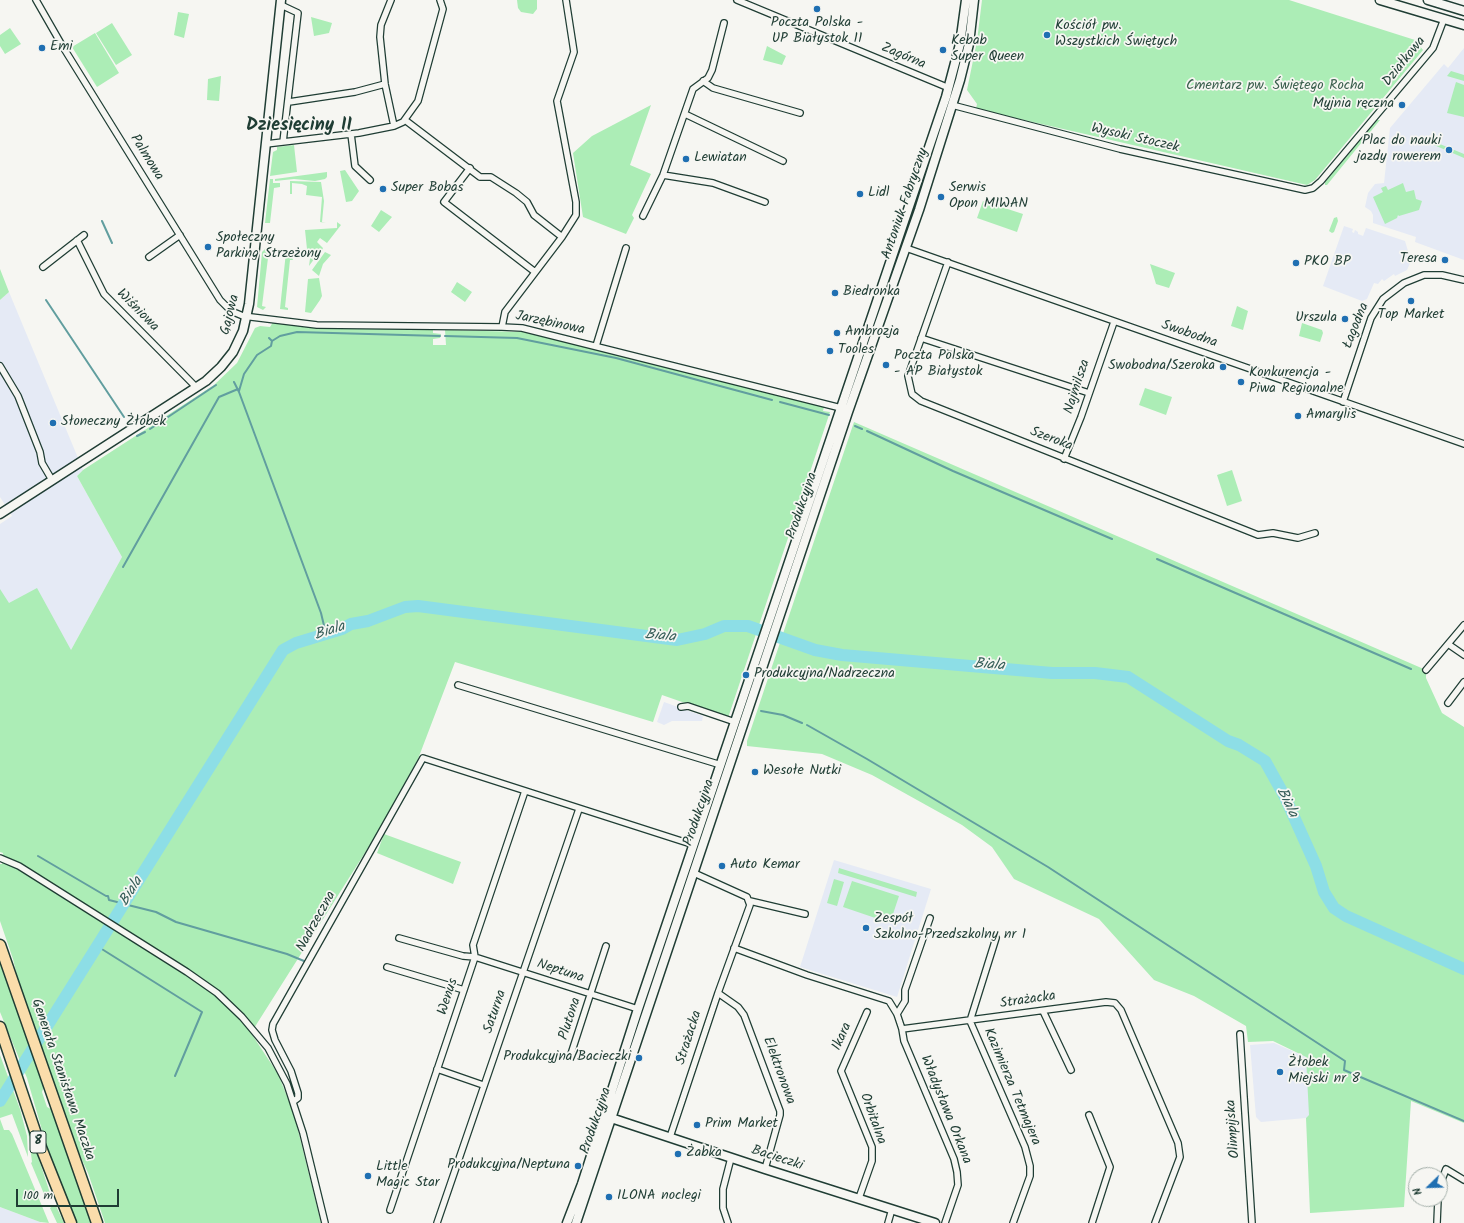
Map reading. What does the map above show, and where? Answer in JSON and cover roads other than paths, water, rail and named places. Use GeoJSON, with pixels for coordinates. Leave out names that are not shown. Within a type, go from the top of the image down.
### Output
{"type":"FeatureCollection","features":[{"type":"Feature","properties":{"kind":"highway","name":"Generała Stanisława Maczka"},"geometry":{"type":"LineString","coordinates":[[0,946],[97,1223]]}},
{"type":"Feature","properties":{"kind":"highway","name":"8"},"geometry":{"type":"LineString","coordinates":[[0,1027],[38,1140],[70,1223]]}},
{"type":"Feature","properties":{"kind":"main road","name":"Antoniuk Fabryczny"},"geometry":{"type":"LineString","coordinates":[[845,410],[895,246],[949,88],[960,44],[966,0]]}},
{"type":"Feature","properties":{"kind":"main road","name":"Antoniuk Fabryczny"},"geometry":{"type":"LineString","coordinates":[[845,410],[906,248],[952,105],[968,44],[974,0]]}},
{"type":"Feature","properties":{"kind":"main road"},"geometry":{"type":"LineString","coordinates":[[1380,0],[1402,3],[1464,25]]}},
{"type":"Feature","properties":{"kind":"main road"},"geometry":{"type":"LineString","coordinates":[[1428,0],[1449,3],[1464,11]]}},
{"type":"Feature","properties":{"kind":"main road","name":"Gajowa"},"geometry":{"type":"LineString","coordinates":[[0,514],[196,387],[212,376],[229,359],[243,331],[247,316],[281,3]]}},
{"type":"Feature","properties":{"kind":"main road"},"geometry":{"type":"LineString","coordinates":[[1444,19],[1449,3]]}},
{"type":"Feature","properties":{"kind":"main road"},"geometry":{"type":"LineString","coordinates":[[895,246],[906,248]]}},
{"type":"Feature","properties":{"kind":"main road","name":"Produkcyjna"},"geometry":{"type":"LineString","coordinates":[[576,1223],[612,1118],[630,1058],[694,873],[767,640],[845,410]]}},
{"type":"Feature","properties":{"kind":"main road","name":"Produkcyjna"},"geometry":{"type":"LineString","coordinates":[[567,1223],[582,1184],[638,1009],[735,722],[767,640]]}},
{"type":"Feature","properties":{"kind":"main road"},"geometry":{"type":"LineString","coordinates":[[638,1009],[647,1012]]}},
{"type":"Feature","properties":{"kind":"main road","name":"Bacieczki"},"geometry":{"type":"LineString","coordinates":[[603,1116],[670,1137],[765,1170],[859,1198],[935,1223]]}},
{"type":"Feature","properties":{"kind":"street","name":"Palmowa"},"geometry":{"type":"LineString","coordinates":[[36,0],[49,24],[226,308],[236,314],[247,316]]}},
{"type":"Feature","properties":{"kind":"street"},"geometry":{"type":"LineString","coordinates":[[391,0],[380,29],[385,84],[394,126]]}},
{"type":"Feature","properties":{"kind":"street"},"geometry":{"type":"LineString","coordinates":[[266,144],[351,134],[394,126],[405,120],[418,101],[443,9],[440,0]]}},
{"type":"Feature","properties":{"kind":"street"},"geometry":{"type":"LineString","coordinates":[[502,327],[505,312],[562,237],[575,217],[577,208],[557,101],[574,52],[566,0]]}},
{"type":"Feature","properties":{"kind":"street","name":"Zagórna"},"geometry":{"type":"LineString","coordinates":[[737,0],[949,88]]}},
{"type":"Feature","properties":{"kind":"street"},"geometry":{"type":"LineString","coordinates":[[281,3],[298,12],[289,102],[283,142]]}},
{"type":"Feature","properties":{"kind":"street","name":"Działkowa"},"geometry":{"type":"LineString","coordinates":[[1313,188],[1433,48],[1444,19]]}},
{"type":"Feature","properties":{"kind":"street"},"geometry":{"type":"LineString","coordinates":[[643,216],[663,175],[693,89],[708,78],[712,70],[724,23]]}},
{"type":"Feature","properties":{"kind":"street"},"geometry":{"type":"LineString","coordinates":[[703,81],[713,88],[800,113]]}},
{"type":"Feature","properties":{"kind":"street"},"geometry":{"type":"LineString","coordinates":[[289,102],[355,92],[385,84]]}},
{"type":"Feature","properties":{"kind":"street","name":"Wysoki Stoczek"},"geometry":{"type":"LineString","coordinates":[[952,105],[1120,149],[1298,190],[1313,188]]}},
{"type":"Feature","properties":{"kind":"street"},"geometry":{"type":"LineString","coordinates":[[685,114],[784,161]]}},
{"type":"Feature","properties":{"kind":"street"},"geometry":{"type":"LineString","coordinates":[[405,120],[480,176],[491,177],[516,193],[525,200],[534,216],[562,237]]}},
{"type":"Feature","properties":{"kind":"street"},"geometry":{"type":"LineString","coordinates":[[351,134],[355,166],[370,180]]}},
{"type":"Feature","properties":{"kind":"street"},"geometry":{"type":"LineString","coordinates":[[470,168],[444,202],[535,272]]}},
{"type":"Feature","properties":{"kind":"street"},"geometry":{"type":"LineString","coordinates":[[663,175],[714,183],[765,202]]}},
{"type":"Feature","properties":{"kind":"street"},"geometry":{"type":"LineString","coordinates":[[43,267],[84,235]]}},
{"type":"Feature","properties":{"kind":"street"},"geometry":{"type":"LineString","coordinates":[[149,257],[180,236]]}},
{"type":"Feature","properties":{"kind":"street","name":"Wiśniowa"},"geometry":{"type":"LineString","coordinates":[[77,240],[100,289],[107,299],[196,387]]}},
{"type":"Feature","properties":{"kind":"street"},"geometry":{"type":"LineString","coordinates":[[596,346],[626,248]]}},
{"type":"Feature","properties":{"kind":"street","name":"Swobodna"},"geometry":{"type":"LineString","coordinates":[[906,248],[1464,444]]}},
{"type":"Feature","properties":{"kind":"street","name":"Szeroka"},"geometry":{"type":"LineString","coordinates":[[948,262],[908,376],[912,394],[921,401],[1258,535],[1273,534],[1298,538],[1315,533]]}},
{"type":"Feature","properties":{"kind":"street","name":"Łagodna"},"geometry":{"type":"LineString","coordinates":[[1343,402],[1371,318],[1383,299],[1404,283],[1424,275],[1442,276],[1464,280]]}},
{"type":"Feature","properties":{"kind":"street","name":"Jarzębinowa"},"geometry":{"type":"LineString","coordinates":[[247,316],[317,325],[522,328],[845,410]]}},
{"type":"Feature","properties":{"kind":"street","name":"Najmilsza"},"geometry":{"type":"LineString","coordinates":[[1064,458],[1081,417],[1114,322]]}},
{"type":"Feature","properties":{"kind":"street"},"geometry":{"type":"LineString","coordinates":[[921,338],[1089,393]]}},
{"type":"Feature","properties":{"kind":"street"},"geometry":{"type":"LineString","coordinates":[[0,366],[18,396],[40,452],[42,463],[52,480]]}},
{"type":"Feature","properties":{"kind":"street"},"geometry":{"type":"LineString","coordinates":[[1426,670],[1464,625]]}},
{"type":"Feature","properties":{"kind":"street"},"geometry":{"type":"LineString","coordinates":[[1448,644],[1464,655]]}},
{"type":"Feature","properties":{"kind":"street"},"geometry":{"type":"LineString","coordinates":[[1448,703],[1464,682]]}},
{"type":"Feature","properties":{"kind":"street","name":"Produkcyjna"},"geometry":{"type":"LineString","coordinates":[[458,685],[721,765]]}},
{"type":"Feature","properties":{"kind":"street"},"geometry":{"type":"LineString","coordinates":[[681,707],[688,706],[735,722]]}},
{"type":"Feature","properties":{"kind":"street","name":"Nadrzeczna"},"geometry":{"type":"LineString","coordinates":[[294,1101],[298,1098],[298,1093],[291,1071],[275,1040],[272,1030],[273,1024],[423,758],[525,791]]}},
{"type":"Feature","properties":{"kind":"street"},"geometry":{"type":"LineString","coordinates":[[525,791],[694,845]]}},
{"type":"Feature","properties":{"kind":"street","name":"Wenus"},"geometry":{"type":"LineString","coordinates":[[390,1210],[475,957],[473,945],[525,791]]}},
{"type":"Feature","properties":{"kind":"street","name":"Saturna"},"geometry":{"type":"LineString","coordinates":[[437,1223],[483,1085],[579,809]]}},
{"type":"Feature","properties":{"kind":"street"},"geometry":{"type":"LineString","coordinates":[[0,858],[19,866],[203,982],[231,1006],[268,1048],[284,1077],[294,1101],[325,1223]]}},
{"type":"Feature","properties":{"kind":"street"},"geometry":{"type":"LineString","coordinates":[[694,873],[734,890],[747,897],[750,901],[805,914]]}},
{"type":"Feature","properties":{"kind":"street","name":"Strażacka"},"geometry":{"type":"LineString","coordinates":[[670,1137],[718,993],[749,910],[750,901]]}},
{"type":"Feature","properties":{"kind":"street"},"geometry":{"type":"LineString","coordinates":[[897,1014],[905,1001],[905,990],[930,918]]}},
{"type":"Feature","properties":{"kind":"street","name":"Neptuna"},"geometry":{"type":"LineString","coordinates":[[399,938],[463,956],[475,957],[638,1009]]}},
{"type":"Feature","properties":{"kind":"street","name":"Kazimierza Tetmajera"},"geometry":{"type":"LineString","coordinates":[[996,938],[970,1021],[1025,1147],[1030,1166],[1030,1176],[1013,1223]]}},
{"type":"Feature","properties":{"kind":"street","name":"Plutona"},"geometry":{"type":"LineString","coordinates":[[571,1054],[606,946]]}},
{"type":"Feature","properties":{"kind":"street"},"geometry":{"type":"LineString","coordinates":[[734,948],[807,975],[890,1001],[897,1014],[902,1029]]}},
{"type":"Feature","properties":{"kind":"street"},"geometry":{"type":"LineString","coordinates":[[387,967],[464,990]]}},
{"type":"Feature","properties":{"kind":"street","name":"Elektronowa"},"geometry":{"type":"LineString","coordinates":[[718,993],[738,1007],[744,1015],[780,1111],[765,1170]]}},
{"type":"Feature","properties":{"kind":"street","name":"Strażacka"},"geometry":{"type":"LineString","coordinates":[[902,1029],[1106,1002],[1115,1004],[1121,1010],[1178,1143],[1180,1156],[1155,1223]]}},
{"type":"Feature","properties":{"kind":"street"},"geometry":{"type":"LineString","coordinates":[[1043,1010],[1071,1070]]}},
{"type":"Feature","properties":{"kind":"street","name":"Ikara"},"geometry":{"type":"LineString","coordinates":[[841,1071],[867,1012]]}},
{"type":"Feature","properties":{"kind":"street","name":"Władysława Orkana"},"geometry":{"type":"LineString","coordinates":[[902,1029],[904,1041],[954,1159],[957,1172],[958,1185],[945,1223]]}},
{"type":"Feature","properties":{"kind":"street","name":"Olimpijska"},"geometry":{"type":"LineString","coordinates":[[1240,1034],[1252,1223]]}},
{"type":"Feature","properties":{"kind":"street"},"geometry":{"type":"LineString","coordinates":[[437,1069],[483,1085]]}},
{"type":"Feature","properties":{"kind":"street","name":"Orbitalna"},"geometry":{"type":"LineString","coordinates":[[841,1071],[872,1147],[872,1161],[859,1198]]}},
{"type":"Feature","properties":{"kind":"street"},"geometry":{"type":"LineString","coordinates":[[1089,1115],[1110,1167],[1092,1223]]}},
{"type":"Feature","properties":{"kind":"street"},"geometry":{"type":"LineString","coordinates":[[728,1223],[723,1208],[723,1190],[731,1158]]}},
{"type":"Feature","properties":{"kind":"street"},"geometry":{"type":"LineString","coordinates":[[1448,1170],[1464,1180]]}},
{"type":"Feature","properties":{"kind":"street"},"geometry":{"type":"LineString","coordinates":[[1437,1223],[1438,1207]]}},
{"type":"Feature","properties":{"kind":"street"},"geometry":{"type":"LineString","coordinates":[[888,1223],[892,1210]]}},
{"type":"Feature","properties":{"kind":"waterway"},"geometry":{"type":"LineString","coordinates":[[102,221],[112,243]]}},
{"type":"Feature","properties":{"kind":"waterway"},"geometry":{"type":"LineString","coordinates":[[46,300],[124,417]]}},
{"type":"Feature","properties":{"kind":"waterway"},"geometry":{"type":"LineString","coordinates":[[272,341],[280,336],[297,332],[440,336]]}},
{"type":"Feature","properties":{"kind":"waterway"},"geometry":{"type":"LineString","coordinates":[[445,336],[517,338],[616,358],[772,400]]}},
{"type":"Feature","properties":{"kind":"waterway"},"geometry":{"type":"LineString","coordinates":[[239,391],[244,374],[257,355],[271,346],[272,341],[269,338]]}},
{"type":"Feature","properties":{"kind":"waterway"},"geometry":{"type":"LineString","coordinates":[[234,382],[321,613],[326,634]]}},
{"type":"Feature","properties":{"kind":"waterway"},"geometry":{"type":"LineString","coordinates":[[150,429],[216,385]]}},
{"type":"Feature","properties":{"kind":"waterway"},"geometry":{"type":"LineString","coordinates":[[123,567],[219,397],[238,389]]}},
{"type":"Feature","properties":{"kind":"waterway"},"geometry":{"type":"LineString","coordinates":[[780,402],[829,415]]}},
{"type":"Feature","properties":{"kind":"waterway"},"geometry":{"type":"LineString","coordinates":[[855,426],[862,429]]}},
{"type":"Feature","properties":{"kind":"waterway"},"geometry":{"type":"LineString","coordinates":[[867,431],[953,471],[1112,539]]}},
{"type":"Feature","properties":{"kind":"waterway"},"geometry":{"type":"LineString","coordinates":[[137,436],[145,432]]}},
{"type":"Feature","properties":{"kind":"waterway"},"geometry":{"type":"LineString","coordinates":[[1157,559],[1411,669]]}},
{"type":"Feature","properties":{"kind":"waterway","name":"Biala"},"geometry":{"type":"LineString","coordinates":[[0,1101],[283,650],[296,643],[342,629],[351,624],[368,621],[405,607],[418,606],[677,640],[705,634],[724,626],[748,626],[815,650],[842,655],[1052,673],[1095,673],[1128,677],[1228,741],[1239,745],[1265,761],[1285,797],[1316,866],[1324,892],[1334,908],[1346,916],[1464,969]]}},
{"type":"Feature","properties":{"kind":"waterway"},"geometry":{"type":"LineString","coordinates":[[761,711],[783,715],[802,723]]}},
{"type":"Feature","properties":{"kind":"waterway"},"geometry":{"type":"LineString","coordinates":[[807,725],[1048,867],[1345,1061],[1344,1070],[1464,1121]]}},
{"type":"Feature","properties":{"kind":"waterway"},"geometry":{"type":"LineString","coordinates":[[38,856],[108,896],[109,900],[117,902],[122,906]]}},
{"type":"Feature","properties":{"kind":"waterway"},"geometry":{"type":"LineString","coordinates":[[124,904],[156,912],[176,922],[287,954],[304,961]]}},
{"type":"Feature","properties":{"kind":"waterway"},"geometry":{"type":"LineString","coordinates":[[97,946],[202,1012],[175,1076]]}},
{"type":"Feature","properties":{"kind":"place","name":"Poczta Polska - UP Białystok 11"},"geometry":{"type":"Point","coordinates":[817,9]}},
{"type":"Feature","properties":{"kind":"place","name":"Kościół pw. Wszystkich Świętych"},"geometry":{"type":"Point","coordinates":[1047,35]}},
{"type":"Feature","properties":{"kind":"place","name":"Emi"},"geometry":{"type":"Point","coordinates":[42,48]}},
{"type":"Feature","properties":{"kind":"place","name":"Kebab Super Queen"},"geometry":{"type":"Point","coordinates":[943,50]}},
{"type":"Feature","properties":{"kind":"place","name":"Myjnia ręczna"},"geometry":{"type":"Point","coordinates":[1402,105]}},
{"type":"Feature","properties":{"kind":"place","name":"Plac do nauki jazdy rowerem"},"geometry":{"type":"Point","coordinates":[1449,150]}},
{"type":"Feature","properties":{"kind":"place","name":"Lewiatan"},"geometry":{"type":"Point","coordinates":[686,159]}},
{"type":"Feature","properties":{"kind":"place","name":"Super Bobas"},"geometry":{"type":"Point","coordinates":[383,189]}},
{"type":"Feature","properties":{"kind":"place","name":"Lidl"},"geometry":{"type":"Point","coordinates":[860,194]}},
{"type":"Feature","properties":{"kind":"place","name":"Serwis Opon MIWAN"},"geometry":{"type":"Point","coordinates":[941,197]}},
{"type":"Feature","properties":{"kind":"place","name":"Społeczny Parking Strzeżony"},"geometry":{"type":"Point","coordinates":[208,247]}},
{"type":"Feature","properties":{"kind":"place","name":"Teresa"},"geometry":{"type":"Point","coordinates":[1445,260]}},
{"type":"Feature","properties":{"kind":"place","name":"PKO BP"},"geometry":{"type":"Point","coordinates":[1296,263]}},
{"type":"Feature","properties":{"kind":"place","name":"Biedronka"},"geometry":{"type":"Point","coordinates":[835,293]}},
{"type":"Feature","properties":{"kind":"place","name":"Top Market"},"geometry":{"type":"Point","coordinates":[1411,301]}},
{"type":"Feature","properties":{"kind":"place","name":"Urszula"},"geometry":{"type":"Point","coordinates":[1345,319]}},
{"type":"Feature","properties":{"kind":"place","name":"Ambrozja"},"geometry":{"type":"Point","coordinates":[837,333]}},
{"type":"Feature","properties":{"kind":"place","name":"Tooles"},"geometry":{"type":"Point","coordinates":[830,351]}},
{"type":"Feature","properties":{"kind":"place","name":"Poczta Polska - AP Białystok"},"geometry":{"type":"Point","coordinates":[886,365]}},
{"type":"Feature","properties":{"kind":"place","name":"Swobodna/Szeroka"},"geometry":{"type":"Point","coordinates":[1223,367]}},
{"type":"Feature","properties":{"kind":"place","name":"Konkurencja - Piwa Regionalne"},"geometry":{"type":"Point","coordinates":[1241,382]}},
{"type":"Feature","properties":{"kind":"place","name":"Amarylis"},"geometry":{"type":"Point","coordinates":[1298,416]}},
{"type":"Feature","properties":{"kind":"place","name":"Słoneczny Żłobek"},"geometry":{"type":"Point","coordinates":[53,423]}},
{"type":"Feature","properties":{"kind":"place","name":"Produkcyjna/Nadrzeczna"},"geometry":{"type":"Point","coordinates":[746,675]}},
{"type":"Feature","properties":{"kind":"place","name":"Wesołe Nutki"},"geometry":{"type":"Point","coordinates":[755,772]}},
{"type":"Feature","properties":{"kind":"place","name":"Auto Kemar"},"geometry":{"type":"Point","coordinates":[722,866]}},
{"type":"Feature","properties":{"kind":"place","name":"Zespół Szkolno-Przedszkolny nr 1"},"geometry":{"type":"Point","coordinates":[866,928]}},
{"type":"Feature","properties":{"kind":"place","name":"Produkcyjna/Bacieczki"},"geometry":{"type":"Point","coordinates":[639,1058]}},
{"type":"Feature","properties":{"kind":"place","name":"Żłobek Miejski nr 8"},"geometry":{"type":"Point","coordinates":[1280,1072]}},
{"type":"Feature","properties":{"kind":"place","name":"Prim Market"},"geometry":{"type":"Point","coordinates":[697,1125]}},
{"type":"Feature","properties":{"kind":"place","name":"Żabka"},"geometry":{"type":"Point","coordinates":[678,1154]}},
{"type":"Feature","properties":{"kind":"place","name":"Produkcyjna/Neptuna"},"geometry":{"type":"Point","coordinates":[578,1166]}},
{"type":"Feature","properties":{"kind":"place","name":"Little Magic Star"},"geometry":{"type":"Point","coordinates":[368,1176]}},
{"type":"Feature","properties":{"kind":"place","name":"ILONA noclegi"},"geometry":{"type":"Point","coordinates":[609,1197]}},
{"type":"Feature","properties":{"kind":"district","name":"Dziesięciny II"},"geometry":{"type":"Point","coordinates":[299,127]}},
{"type":"Feature","properties":{"kind":"park label","name":"Cmentarz pw. Świętego Rocha"},"geometry":{"type":"Point","coordinates":[1275,87]}}]}
